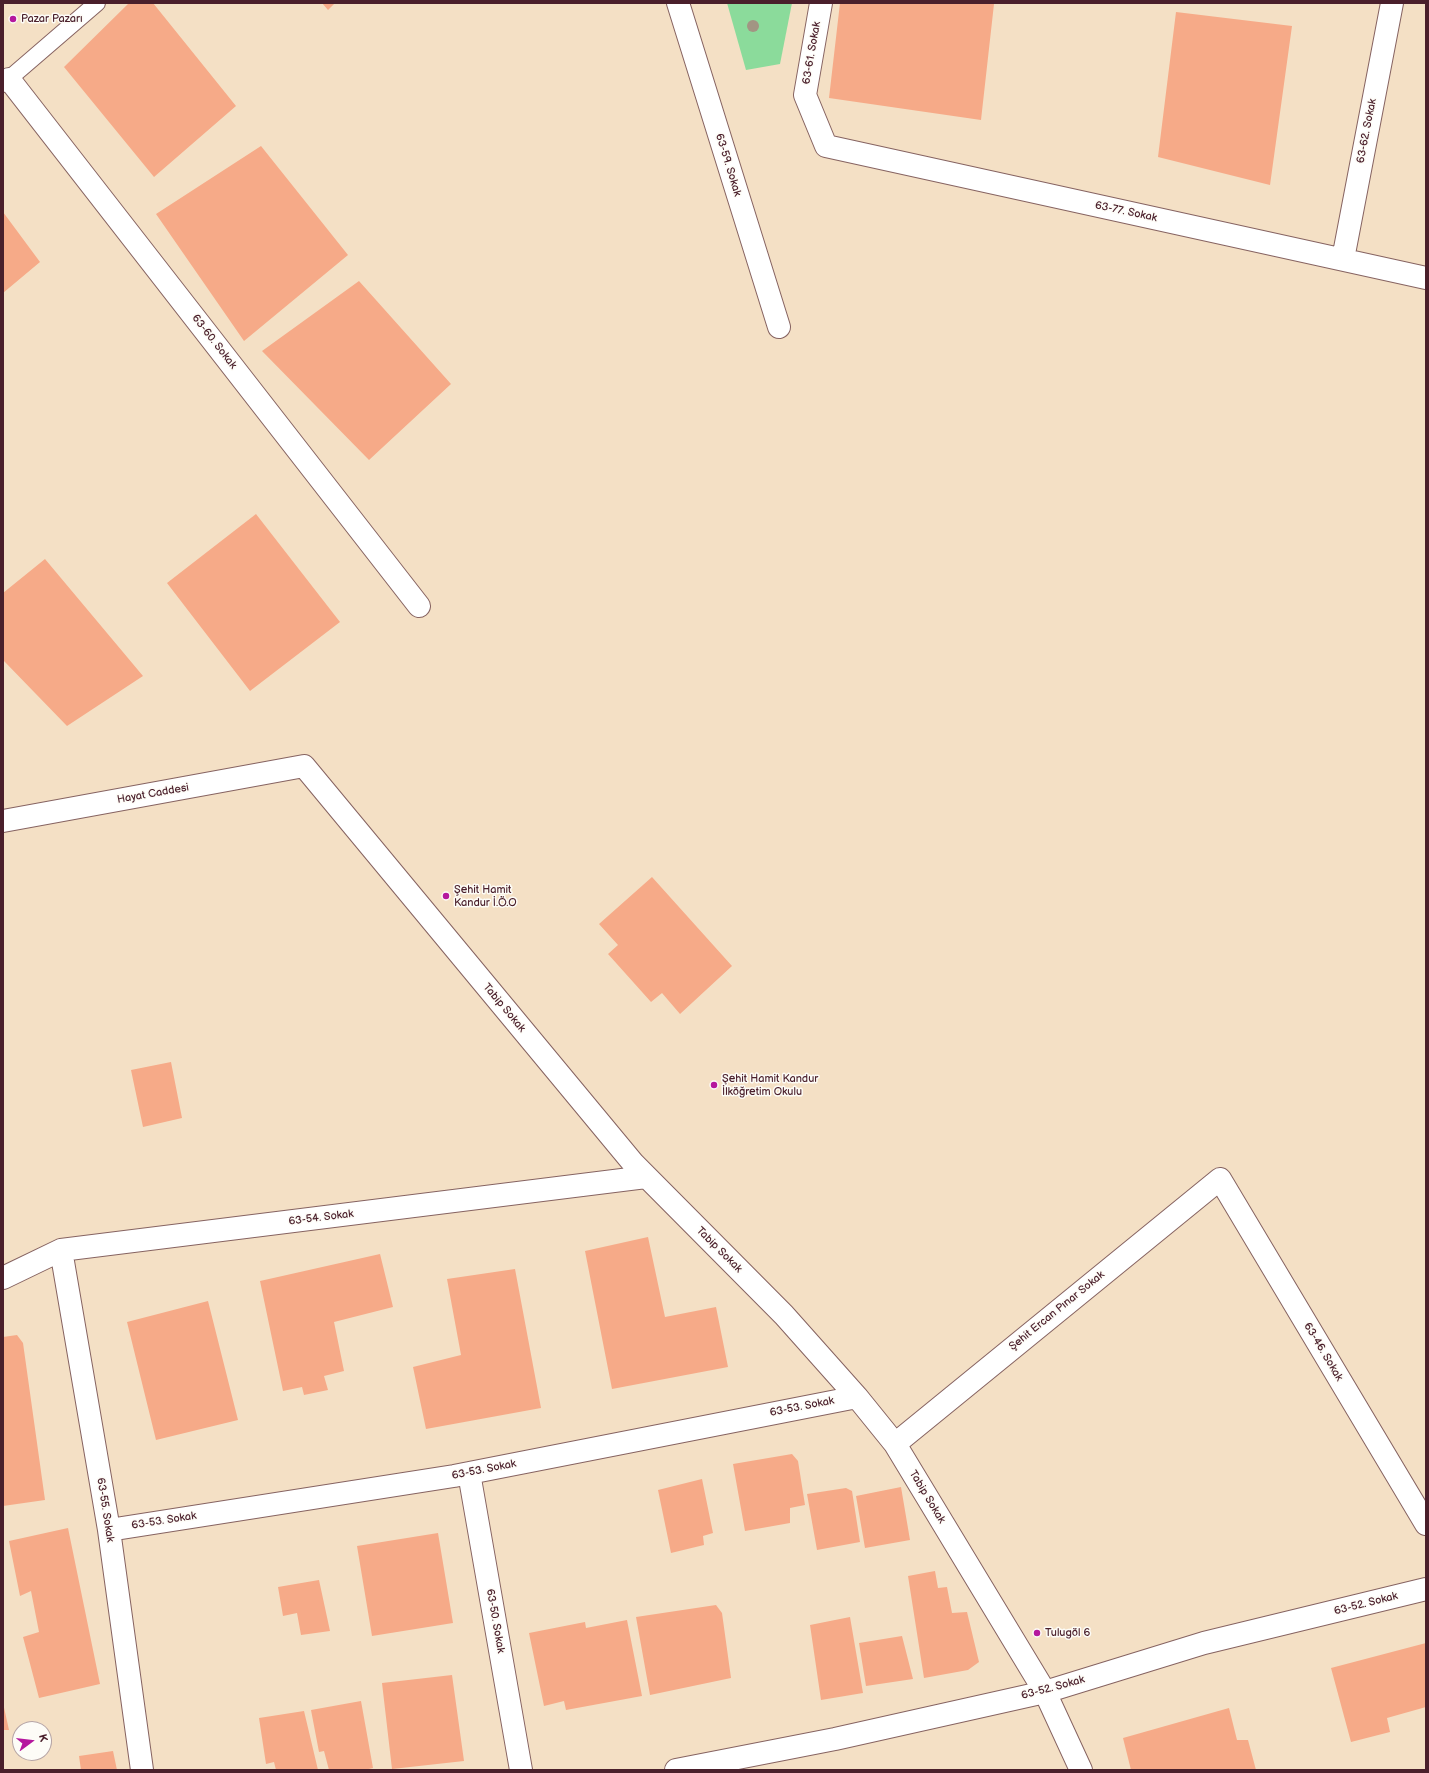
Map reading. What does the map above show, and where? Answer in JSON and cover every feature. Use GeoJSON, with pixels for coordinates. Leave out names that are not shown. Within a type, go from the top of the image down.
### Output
{"type":"FeatureCollection","features":[{"type":"Feature","properties":{"kind":"street","name":"63-59. Sokak"},"geometry":{"type":"LineString","coordinates":[[678,3],[779,327]]}},
{"type":"Feature","properties":{"kind":"street","name":"63-61. Sokak"},"geometry":{"type":"LineString","coordinates":[[821,3],[805,95],[826,146]]}},
{"type":"Feature","properties":{"kind":"street","name":"63-62. Sokak"},"geometry":{"type":"LineString","coordinates":[[1343,259],[1392,3]]}},
{"type":"Feature","properties":{"kind":"street","name":"63-60. Sokak"},"geometry":{"type":"LineString","coordinates":[[6,81],[420,606]]}},
{"type":"Feature","properties":{"kind":"street","name":"63-77. Sokak"},"geometry":{"type":"LineString","coordinates":[[826,146],[1426,278]]}},
{"type":"Feature","properties":{"kind":"street","name":"Hayat Caddesi"},"geometry":{"type":"LineString","coordinates":[[3,821],[304,766]]}},
{"type":"Feature","properties":{"kind":"street","name":"Tabip Sokak"},"geometry":{"type":"LineString","coordinates":[[304,766],[646,1177],[784,1315],[857,1397],[894,1444],[1045,1692],[1081,1770]]}},
{"type":"Feature","properties":{"kind":"street","name":"63-54. Sokak"},"geometry":{"type":"LineString","coordinates":[[3,1278],[61,1250],[646,1177]]}},
{"type":"Feature","properties":{"kind":"street","name":"Şehit Ercan Pınar Sokak"},"geometry":{"type":"LineString","coordinates":[[894,1444],[1220,1179]]}},
{"type":"Feature","properties":{"kind":"street","name":"63-46. Sokak"},"geometry":{"type":"LineString","coordinates":[[1220,1179],[1426,1524]]}},
{"type":"Feature","properties":{"kind":"street","name":"63-55. Sokak"},"geometry":{"type":"LineString","coordinates":[[61,1250],[109,1530],[142,1770]]}},
{"type":"Feature","properties":{"kind":"street","name":"63-53. Sokak"},"geometry":{"type":"LineString","coordinates":[[109,1530],[469,1473],[857,1397]]}},
{"type":"Feature","properties":{"kind":"street","name":"63-50. Sokak"},"geometry":{"type":"LineString","coordinates":[[469,1473],[521,1770]]}},
{"type":"Feature","properties":{"kind":"street","name":"63-52. Sokak"},"geometry":{"type":"LineString","coordinates":[[676,1770],[835,1739],[1045,1692],[1204,1643],[1426,1589]]}},
{"type":"Feature","properties":{"kind":"lane"},"geometry":{"type":"LineString","coordinates":[[6,81],[96,3]]}},
{"type":"Feature","properties":{"kind":"green space"},"geometry":{"type":"Polygon","coordinates":[[[727,3],[792,3],[780,64],[746,70],[727,3]]]}},
{"type":"Feature","properties":{"kind":"building"},"geometry":{"type":"Polygon","coordinates":[[[129,3],[153,3],[236,106],[154,177],[64,67],[129,3]]]}},
{"type":"Feature","properties":{"kind":"building"},"geometry":{"type":"Polygon","coordinates":[[[322,3],[335,3],[328,10],[322,3]]]}},
{"type":"Feature","properties":{"kind":"building"},"geometry":{"type":"Polygon","coordinates":[[[840,3],[994,4],[981,120],[829,98],[840,3]]]}},
{"type":"Feature","properties":{"kind":"building"},"geometry":{"type":"Polygon","coordinates":[[[1176,12],[1292,26],[1270,185],[1158,157],[1176,12]]]}},
{"type":"Feature","properties":{"kind":"building"},"geometry":{"type":"Polygon","coordinates":[[[261,146],[348,255],[244,341],[156,214],[261,146]]]}},
{"type":"Feature","properties":{"kind":"building"},"geometry":{"type":"Polygon","coordinates":[[[3,212],[40,262],[3,293],[3,212]]]}},
{"type":"Feature","properties":{"kind":"building"},"geometry":{"type":"Polygon","coordinates":[[[359,281],[451,384],[369,460],[262,351],[359,281]]]}},
{"type":"Feature","properties":{"kind":"building"},"geometry":{"type":"Polygon","coordinates":[[[256,514],[340,622],[250,691],[167,583],[256,514]]]}},
{"type":"Feature","properties":{"kind":"building"},"geometry":{"type":"Polygon","coordinates":[[[45,559],[143,676],[67,726],[3,660],[3,593],[45,559]]]}},
{"type":"Feature","properties":{"kind":"building"},"geometry":{"type":"Polygon","coordinates":[[[652,877],[732,966],[680,1014],[662,993],[651,1002],[608,954],[618,945],[599,924],[652,877]]]}},
{"type":"Feature","properties":{"kind":"building"},"geometry":{"type":"Polygon","coordinates":[[[171,1062],[182,1118],[143,1127],[131,1070],[171,1062]]]}},
{"type":"Feature","properties":{"kind":"building"},"geometry":{"type":"Polygon","coordinates":[[[648,1237],[665,1317],[716,1307],[728,1367],[612,1389],[585,1251],[648,1237]]]}},
{"type":"Feature","properties":{"kind":"building"},"geometry":{"type":"Polygon","coordinates":[[[380,1254],[393,1307],[334,1322],[344,1371],[324,1376],[328,1390],[304,1395],[302,1387],[283,1391],[260,1281],[380,1254]]]}},
{"type":"Feature","properties":{"kind":"building"},"geometry":{"type":"Polygon","coordinates":[[[515,1269],[541,1408],[426,1429],[413,1367],[461,1355],[447,1279],[515,1269]]]}},
{"type":"Feature","properties":{"kind":"building"},"geometry":{"type":"Polygon","coordinates":[[[208,1301],[238,1420],[156,1440],[127,1322],[208,1301]]]}},
{"type":"Feature","properties":{"kind":"building"},"geometry":{"type":"Polygon","coordinates":[[[17,1335],[23,1343],[45,1500],[3,1506],[3,1337],[17,1335]]]}},
{"type":"Feature","properties":{"kind":"building"},"geometry":{"type":"Polygon","coordinates":[[[792,1454],[798,1461],[805,1505],[790,1508],[790,1523],[745,1531],[733,1464],[792,1454]]]}},
{"type":"Feature","properties":{"kind":"building"},"geometry":{"type":"Polygon","coordinates":[[[702,1479],[713,1533],[703,1536],[704,1545],[671,1553],[658,1490],[702,1479]]]}},
{"type":"Feature","properties":{"kind":"building"},"geometry":{"type":"Polygon","coordinates":[[[901,1487],[910,1540],[865,1548],[856,1496],[901,1487]]]}},
{"type":"Feature","properties":{"kind":"building"},"geometry":{"type":"Polygon","coordinates":[[[846,1488],[852,1491],[860,1542],[817,1550],[807,1494],[846,1488]]]}},
{"type":"Feature","properties":{"kind":"building"},"geometry":{"type":"Polygon","coordinates":[[[68,1528],[100,1684],[39,1698],[23,1637],[39,1632],[31,1591],[20,1596],[9,1541],[68,1528]]]}},
{"type":"Feature","properties":{"kind":"building"},"geometry":{"type":"Polygon","coordinates":[[[438,1533],[453,1623],[372,1636],[357,1546],[438,1533]]]}},
{"type":"Feature","properties":{"kind":"building"},"geometry":{"type":"Polygon","coordinates":[[[935,1571],[938,1588],[947,1587],[952,1613],[967,1612],[979,1662],[968,1670],[924,1678],[908,1576],[935,1571]]]}},
{"type":"Feature","properties":{"kind":"building"},"geometry":{"type":"Polygon","coordinates":[[[319,1580],[330,1631],[301,1635],[297,1613],[283,1616],[278,1587],[319,1580]]]}},
{"type":"Feature","properties":{"kind":"building"},"geometry":{"type":"Polygon","coordinates":[[[716,1605],[722,1613],[731,1678],[650,1695],[636,1617],[716,1605]]]}},
{"type":"Feature","properties":{"kind":"building"},"geometry":{"type":"Polygon","coordinates":[[[850,1617],[863,1693],[821,1700],[810,1625],[850,1617]]]}},
{"type":"Feature","properties":{"kind":"building"},"geometry":{"type":"Polygon","coordinates":[[[627,1620],[642,1696],[566,1710],[564,1701],[544,1706],[529,1633],[585,1622],[586,1628],[627,1620]]]}},
{"type":"Feature","properties":{"kind":"building"},"geometry":{"type":"Polygon","coordinates":[[[902,1636],[913,1679],[866,1686],[859,1643],[902,1636]]]}},
{"type":"Feature","properties":{"kind":"building"},"geometry":{"type":"Polygon","coordinates":[[[1426,1643],[1426,1707],[1387,1718],[1390,1732],[1351,1742],[1331,1668],[1426,1643]]]}},
{"type":"Feature","properties":{"kind":"building"},"geometry":{"type":"Polygon","coordinates":[[[452,1675],[464,1761],[392,1769],[382,1683],[452,1675]]]}},
{"type":"Feature","properties":{"kind":"building"},"geometry":{"type":"Polygon","coordinates":[[[361,1701],[373,1768],[364,1770],[329,1770],[324,1751],[319,1752],[311,1710],[361,1701]]]}},
{"type":"Feature","properties":{"kind":"building"},"geometry":{"type":"Polygon","coordinates":[[[3,1703],[9,1730],[3,1730],[3,1703]]]}},
{"type":"Feature","properties":{"kind":"building"},"geometry":{"type":"Polygon","coordinates":[[[1229,1708],[1237,1740],[1248,1740],[1256,1770],[1131,1770],[1123,1738],[1229,1708]]]}},
{"type":"Feature","properties":{"kind":"building"},"geometry":{"type":"Polygon","coordinates":[[[304,1711],[318,1770],[276,1770],[274,1762],[266,1764],[259,1718],[304,1711]]]}},
{"type":"Feature","properties":{"kind":"building"},"geometry":{"type":"Polygon","coordinates":[[[113,1751],[117,1770],[81,1770],[79,1756],[113,1751]]]}},
{"type":"Feature","properties":{"kind":"place","name":"Pazar Pazarı"},"geometry":{"type":"Point","coordinates":[13,19]}},
{"type":"Feature","properties":{"kind":"place","name":"Şehit Hamit Kandur İ.Ö.O"},"geometry":{"type":"Point","coordinates":[446,896]}},
{"type":"Feature","properties":{"kind":"place","name":"Şehit Hamit Kandur İlköğretim Okulu"},"geometry":{"type":"Point","coordinates":[714,1085]}},
{"type":"Feature","properties":{"kind":"place","name":"Tulugöl 6"},"geometry":{"type":"Point","coordinates":[1037,1633]}}]}
